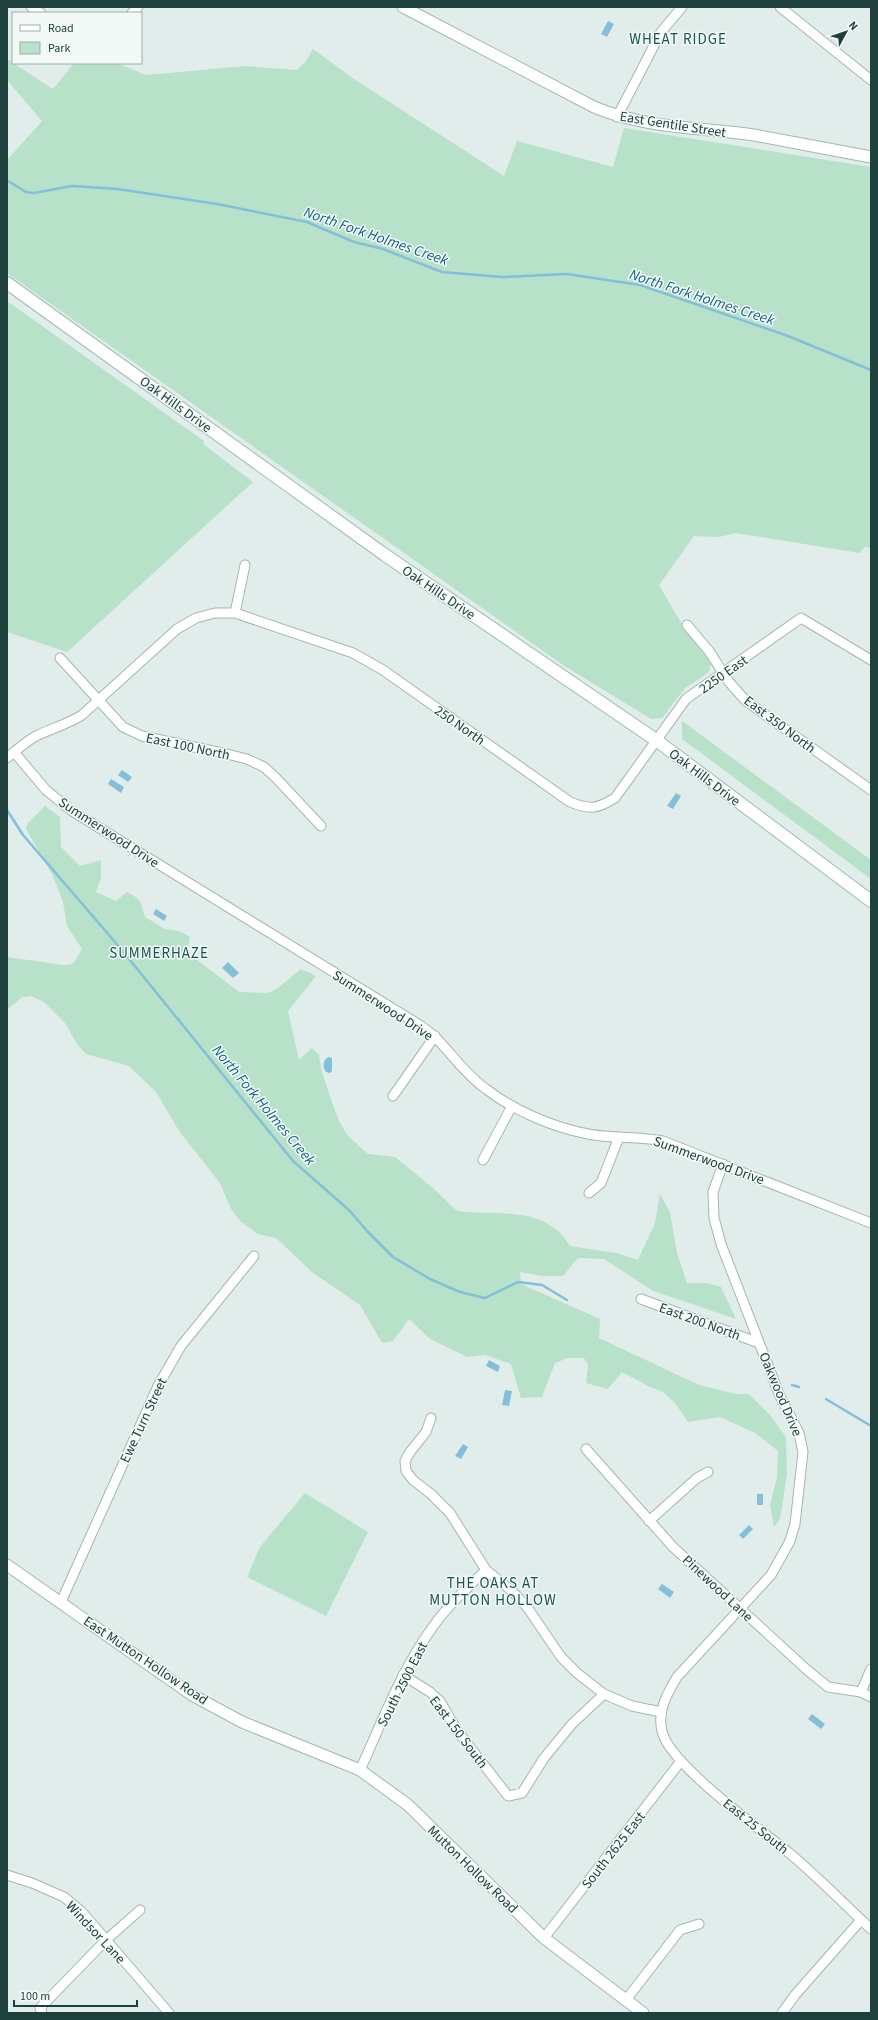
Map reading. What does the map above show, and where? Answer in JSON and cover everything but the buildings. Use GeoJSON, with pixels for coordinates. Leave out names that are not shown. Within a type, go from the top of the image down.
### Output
{"type":"FeatureCollection","features":[{"type":"Feature","properties":{"kind":"main road","name":"Oak Hills Drive"},"geometry":{"type":"LineString","coordinates":[[7,284],[384,555],[656,740],[871,901]]}},
{"type":"Feature","properties":{"kind":"street","name":"East Gentile Street"},"geometry":{"type":"LineString","coordinates":[[403,7],[594,108],[617,117],[659,125],[753,135],[871,157]]}},
{"type":"Feature","properties":{"kind":"street"},"geometry":{"type":"LineString","coordinates":[[617,117],[661,32],[682,7]]}},
{"type":"Feature","properties":{"kind":"street"},"geometry":{"type":"LineString","coordinates":[[780,7],[871,80]]}},
{"type":"Feature","properties":{"kind":"street"},"geometry":{"type":"LineString","coordinates":[[235,613],[245,566]]}},
{"type":"Feature","properties":{"kind":"street","name":"250 North"},"geometry":{"type":"LineString","coordinates":[[7,758],[38,736],[67,724],[82,715],[177,629],[196,618],[215,613],[235,613],[353,653],[383,670],[570,802],[586,808],[603,806],[616,798],[656,740]]}},
{"type":"Feature","properties":{"kind":"street","name":"2250 East"},"geometry":{"type":"LineString","coordinates":[[656,740],[686,699],[801,618],[871,660]]}},
{"type":"Feature","properties":{"kind":"street","name":"East 350 North"},"geometry":{"type":"LineString","coordinates":[[687,625],[709,651],[723,674],[746,702],[871,790]]}},
{"type":"Feature","properties":{"kind":"street","name":"East 100 North"},"geometry":{"type":"LineString","coordinates":[[60,658],[123,727],[142,736],[247,759],[264,767],[321,826]]}},
{"type":"Feature","properties":{"kind":"street","name":"Summerwood Drive"},"geometry":{"type":"LineString","coordinates":[[14,752],[46,790],[72,811],[435,1036],[460,1065],[484,1089],[512,1106],[551,1124],[581,1132],[619,1137],[644,1137],[663,1141],[871,1223]]}},
{"type":"Feature","properties":{"kind":"street"},"geometry":{"type":"LineString","coordinates":[[393,1096],[435,1036]]}},
{"type":"Feature","properties":{"kind":"street"},"geometry":{"type":"LineString","coordinates":[[483,1160],[512,1106]]}},
{"type":"Feature","properties":{"kind":"street"},"geometry":{"type":"LineString","coordinates":[[589,1194],[601,1183],[619,1137]]}},
{"type":"Feature","properties":{"kind":"street","name":"Oakwood Drive"},"geometry":{"type":"LineString","coordinates":[[661,1712],[666,1696],[677,1677],[771,1575],[790,1541],[794,1524],[803,1452],[799,1433],[779,1394],[721,1244],[714,1218],[713,1192],[723,1164]]}},
{"type":"Feature","properties":{"kind":"street","name":"Ewe Turn Street"},"geometry":{"type":"LineString","coordinates":[[61,1602],[158,1386],[181,1346],[254,1256]]}},
{"type":"Feature","properties":{"kind":"street","name":"East 200 North"},"geometry":{"type":"LineString","coordinates":[[641,1299],[759,1343]]}},
{"type":"Feature","properties":{"kind":"street"},"geometry":{"type":"LineString","coordinates":[[431,1418],[426,1432],[410,1452],[405,1461],[406,1471],[413,1480],[431,1494],[450,1514],[486,1570],[512,1590],[527,1607],[561,1657],[577,1673],[604,1694],[632,1706],[661,1712]]}},
{"type":"Feature","properties":{"kind":"street","name":"Pinewood Lane"},"geometry":{"type":"LineString","coordinates":[[586,1448],[673,1547],[806,1669],[828,1687],[861,1692],[871,1697]]}},
{"type":"Feature","properties":{"kind":"street"},"geometry":{"type":"LineString","coordinates":[[649,1521],[697,1478],[708,1472]]}},
{"type":"Feature","properties":{"kind":"street","name":"East Mutton Hollow Road"},"geometry":{"type":"LineString","coordinates":[[7,1565],[192,1695],[242,1722],[292,1742]]}},
{"type":"Feature","properties":{"kind":"street","name":"South 2500 East"},"geometry":{"type":"LineString","coordinates":[[360,1770],[403,1674],[432,1627],[455,1599],[486,1570]]}},
{"type":"Feature","properties":{"kind":"street"},"geometry":{"type":"LineString","coordinates":[[861,1692],[871,1669]]}},
{"type":"Feature","properties":{"kind":"street","name":"East 150 South"},"geometry":{"type":"LineString","coordinates":[[403,1674],[430,1692],[440,1701],[456,1729],[508,1796],[522,1793],[544,1758],[572,1724],[604,1694]]}},
{"type":"Feature","properties":{"kind":"street","name":"East 25 South"},"geometry":{"type":"LineString","coordinates":[[661,1712],[662,1731],[669,1748],[681,1761],[732,1808],[789,1852],[871,1929]]}},
{"type":"Feature","properties":{"kind":"street","name":"Mutton Hollow Road"},"geometry":{"type":"LineString","coordinates":[[292,1742],[360,1770],[408,1805],[544,1938],[643,2013]]}},
{"type":"Feature","properties":{"kind":"street","name":"South 2625 East"},"geometry":{"type":"LineString","coordinates":[[544,1938],[681,1761]]}},
{"type":"Feature","properties":{"kind":"street","name":"Windsor Lane"},"geometry":{"type":"LineString","coordinates":[[7,1875],[32,1883],[64,1897],[82,1912],[169,2013]]}},
{"type":"Feature","properties":{"kind":"street"},"geometry":{"type":"LineString","coordinates":[[41,2011],[106,1940],[140,1910]]}},
{"type":"Feature","properties":{"kind":"street"},"geometry":{"type":"LineString","coordinates":[[782,2013],[795,1995],[861,1920]]}},
{"type":"Feature","properties":{"kind":"street"},"geometry":{"type":"LineString","coordinates":[[626,2000],[680,1930],[699,1924]]}},
{"type":"Feature","properties":{"kind":"green space"},"geometry":{"type":"Polygon","coordinates":[[[313,49],[354,79],[504,176],[517,141],[613,167],[624,128],[871,167],[871,548],[864,547],[860,553],[736,533],[719,537],[694,536],[659,585],[683,626],[696,641],[711,665],[708,673],[685,688],[662,718],[651,719],[563,665],[7,273],[7,160],[42,121],[7,80],[7,59],[12,62],[12,64],[15,64],[53,89],[73,64],[119,64],[146,75],[246,66],[297,70],[306,61],[313,49]]]}},
{"type":"Feature","properties":{"kind":"green space"},"geometry":{"type":"Polygon","coordinates":[[[7,301],[204,441],[203,444],[253,482],[67,652],[7,632],[7,301]]]}},
{"type":"Feature","properties":{"kind":"green space"},"geometry":{"type":"Polygon","coordinates":[[[682,721],[871,860],[871,879],[682,739],[682,721]]]}},
{"type":"Feature","properties":{"kind":"green space"},"geometry":{"type":"Polygon","coordinates":[[[45,806],[60,817],[61,847],[80,866],[101,860],[101,878],[96,892],[116,901],[127,892],[138,899],[145,917],[165,929],[179,931],[190,937],[187,952],[239,992],[268,993],[278,988],[301,969],[316,976],[288,1011],[299,1060],[312,1048],[319,1055],[321,1069],[332,1102],[339,1121],[348,1136],[368,1154],[395,1157],[433,1188],[456,1210],[464,1212],[514,1214],[538,1219],[559,1232],[570,1246],[616,1253],[638,1260],[655,1223],[660,1194],[670,1212],[677,1253],[687,1283],[707,1283],[721,1287],[736,1319],[653,1291],[604,1259],[578,1258],[563,1276],[542,1276],[520,1272],[521,1284],[600,1319],[599,1338],[699,1385],[736,1394],[749,1394],[770,1415],[786,1437],[787,1474],[780,1519],[774,1527],[770,1505],[777,1477],[778,1451],[755,1433],[720,1417],[688,1422],[675,1403],[663,1392],[622,1372],[608,1389],[586,1383],[588,1365],[584,1358],[568,1358],[555,1363],[542,1397],[521,1398],[511,1364],[485,1355],[467,1357],[430,1339],[409,1319],[393,1341],[382,1343],[360,1305],[313,1273],[276,1238],[258,1234],[241,1222],[231,1209],[220,1183],[179,1131],[156,1092],[129,1066],[86,1054],[77,1044],[65,1023],[44,1002],[31,996],[22,997],[7,1010],[7,957],[63,965],[73,964],[82,949],[67,926],[63,902],[53,876],[26,829],[28,823],[45,806]]]}},
{"type":"Feature","properties":{"kind":"green space"},"geometry":{"type":"Polygon","coordinates":[[[305,1493],[368,1532],[326,1616],[247,1577],[260,1547],[305,1493]]]}},
{"type":"Feature","properties":{"kind":"water"},"geometry":{"type":"Polygon","coordinates":[[[608,21],[614,24],[607,37],[601,34],[608,21]]]}},
{"type":"Feature","properties":{"kind":"water"},"geometry":{"type":"Polygon","coordinates":[[[122,770],[132,777],[128,782],[118,775],[122,770]]]}},
{"type":"Feature","properties":{"kind":"water"},"geometry":{"type":"Polygon","coordinates":[[[111,779],[124,787],[121,793],[108,784],[111,779]]]}},
{"type":"Feature","properties":{"kind":"water"},"geometry":{"type":"Polygon","coordinates":[[[676,793],[681,796],[673,809],[667,806],[676,793]]]}},
{"type":"Feature","properties":{"kind":"water"},"geometry":{"type":"Polygon","coordinates":[[[156,909],[167,916],[164,921],[153,914],[156,909]]]}},
{"type":"Feature","properties":{"kind":"water"},"geometry":{"type":"Polygon","coordinates":[[[228,962],[239,973],[233,978],[222,968],[228,962]]]}},
{"type":"Feature","properties":{"kind":"water"},"geometry":{"type":"Polygon","coordinates":[[[328,1057],[332,1058],[332,1071],[330,1073],[326,1072],[324,1066],[324,1062],[328,1057]]]}},
{"type":"Feature","properties":{"kind":"water"},"geometry":{"type":"Polygon","coordinates":[[[489,1360],[500,1366],[498,1372],[486,1366],[489,1360]]]}},
{"type":"Feature","properties":{"kind":"water"},"geometry":{"type":"Polygon","coordinates":[[[505,1390],[512,1391],[509,1406],[502,1405],[505,1390]]]}},
{"type":"Feature","properties":{"kind":"water"},"geometry":{"type":"Polygon","coordinates":[[[463,1444],[468,1447],[461,1459],[455,1456],[463,1444]]]}},
{"type":"Feature","properties":{"kind":"water"},"geometry":{"type":"Polygon","coordinates":[[[757,1494],[763,1494],[763,1505],[757,1505],[757,1494]]]}},
{"type":"Feature","properties":{"kind":"water"},"geometry":{"type":"Polygon","coordinates":[[[749,1525],[753,1529],[743,1539],[739,1535],[749,1525]]]}},
{"type":"Feature","properties":{"kind":"water"},"geometry":{"type":"Polygon","coordinates":[[[662,1584],[674,1592],[670,1598],[658,1589],[662,1584]]]}},
{"type":"Feature","properties":{"kind":"water"},"geometry":{"type":"Polygon","coordinates":[[[812,1714],[825,1724],[821,1729],[808,1719],[812,1714]]]}},
{"type":"Feature","properties":{"kind":"waterway","name":"North Fork Holmes Creek"},"geometry":{"type":"LineString","coordinates":[[8,181],[26,192],[34,193],[72,186],[118,189],[217,204],[307,222],[354,242],[383,249],[442,272],[502,277],[567,274],[640,285],[788,336],[871,370]]}},
{"type":"Feature","properties":{"kind":"waterway","name":"North Fork Holmes Creek"},"geometry":{"type":"LineString","coordinates":[[7,810],[23,835],[121,949],[293,1161],[350,1211],[367,1231],[393,1257],[430,1279],[460,1292],[485,1298],[518,1282],[542,1285],[567,1300]]}},
{"type":"Feature","properties":{"kind":"waterway","name":"North Fork Holmes Creek"},"geometry":{"type":"LineString","coordinates":[[792,1385],[799,1387]]}},
{"type":"Feature","properties":{"kind":"waterway","name":"North Fork Holmes Creek"},"geometry":{"type":"LineString","coordinates":[[826,1399],[871,1426]]}},
{"type":"Feature","properties":{"kind":"district","name":"WHEAT RIDGE"},"geometry":{"type":"Point","coordinates":[678,39]}},
{"type":"Feature","properties":{"kind":"district","name":"SUMMERHAZE"},"geometry":{"type":"Point","coordinates":[159,953]}},
{"type":"Feature","properties":{"kind":"district","name":"THE OAKS AT MUTTON HOLLOW"},"geometry":{"type":"Point","coordinates":[493,1592]}}]}
